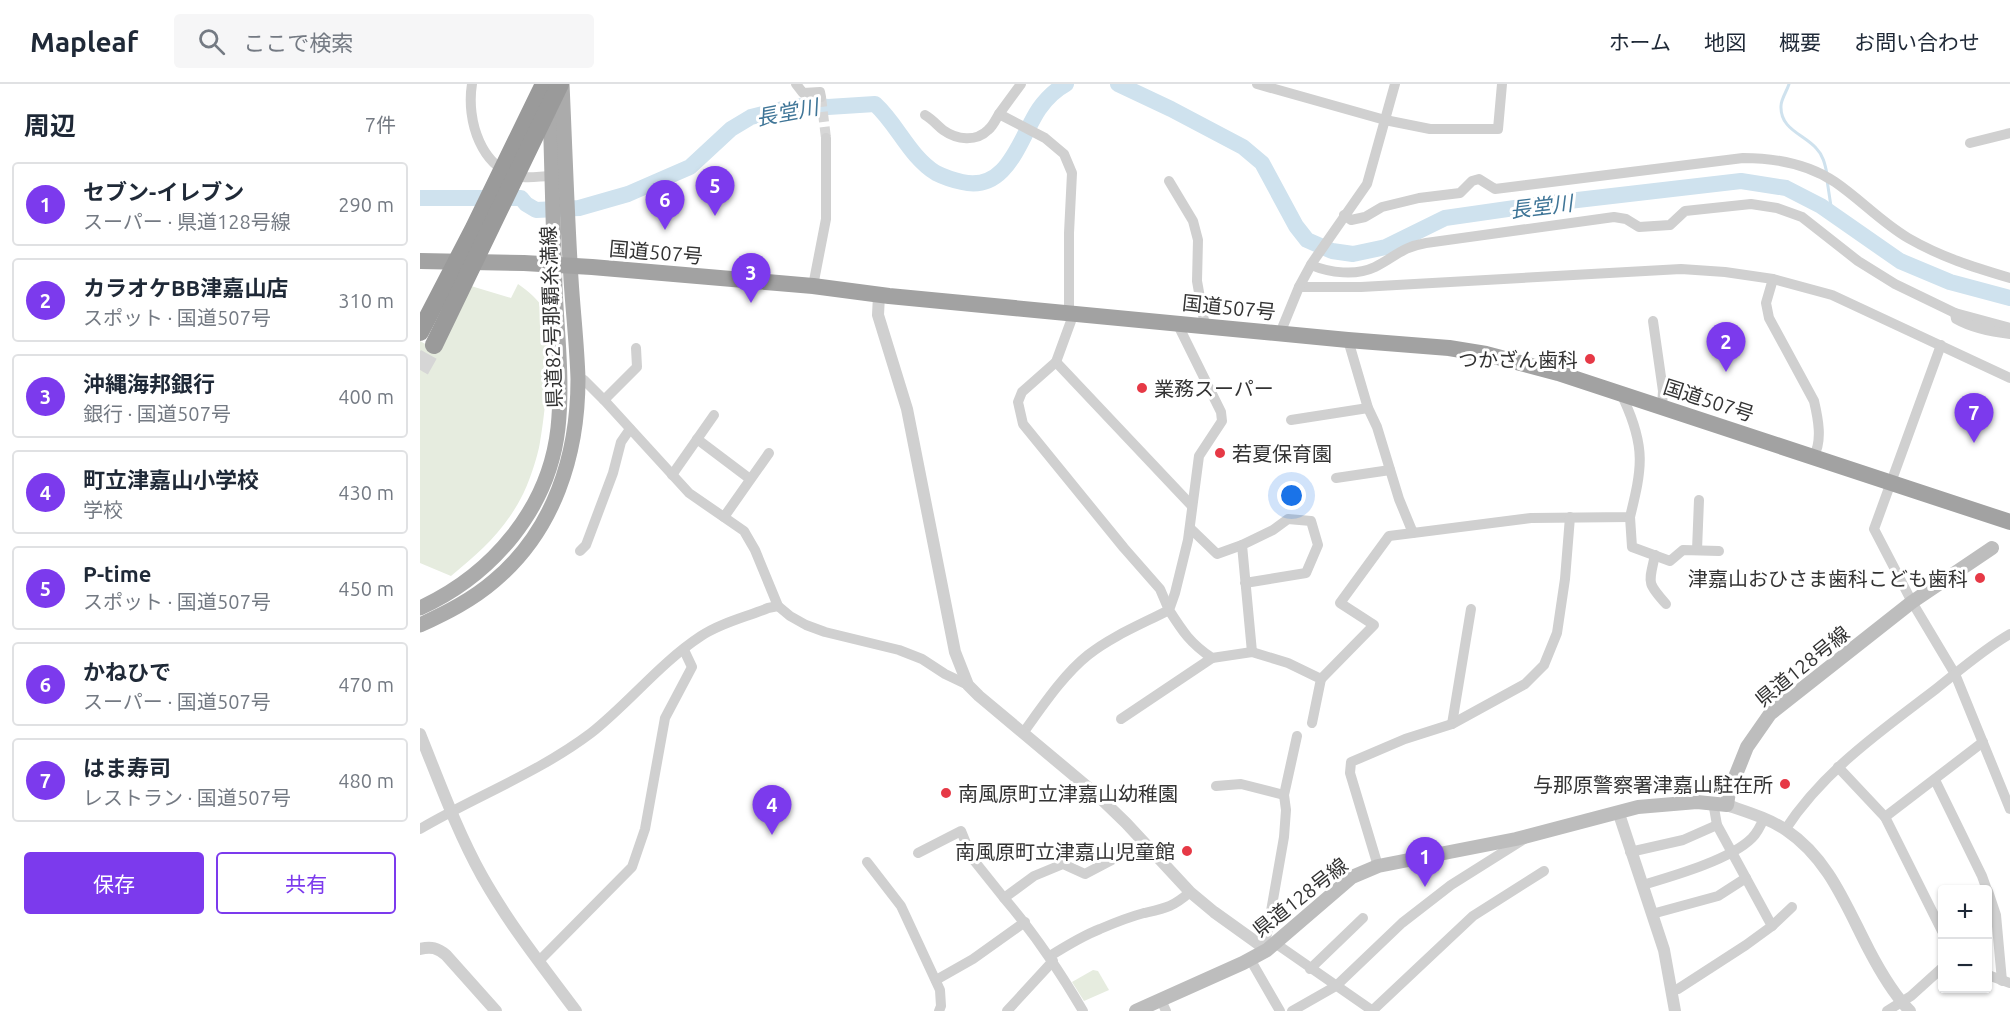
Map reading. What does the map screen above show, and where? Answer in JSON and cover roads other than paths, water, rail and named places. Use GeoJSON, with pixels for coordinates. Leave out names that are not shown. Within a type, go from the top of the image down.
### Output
{"type":"FeatureCollection","features":[{"type":"Feature","properties":{"kind":"highway"},"geometry":{"type":"LineString","coordinates":[[420,332],[544,84]]}},
{"type":"Feature","properties":{"kind":"highway"},"geometry":{"type":"LineString","coordinates":[[434,345],[561,84]]}},
{"type":"Feature","properties":{"kind":"highway","name":"国道507号"},"geometry":{"type":"LineString","coordinates":[[420,261],[562,265],[813,286],[879,295],[1449,348],[1486,354],[1550,370],[2010,522]]}},
{"type":"Feature","properties":{"kind":"main road","name":"県道82号那覇糸満線"},"geometry":{"type":"LineString","coordinates":[[420,608],[458,588],[481,571],[496,556],[526,518],[541,489],[553,457],[560,404],[562,265],[549,84]]}},
{"type":"Feature","properties":{"kind":"main road","name":"県道82号那覇糸満線"},"geometry":{"type":"LineString","coordinates":[[557,184],[561,84]]}},
{"type":"Feature","properties":{"kind":"main road","name":"県道82号那覇糸満線"},"geometry":{"type":"LineString","coordinates":[[420,625],[467,600],[494,582],[523,552],[540,528],[557,495],[569,460],[576,425],[578,378],[576,327],[562,265]]}},
{"type":"Feature","properties":{"kind":"main road","name":"県道128号線"},"geometry":{"type":"LineString","coordinates":[[1136,1011],[1164,1005],[1250,959],[1352,877],[1378,866],[1529,836],[1619,814],[1638,807],[1673,803],[1720,803],[1729,792],[1747,747],[1770,714],[1912,603],[1992,548]]}},
{"type":"Feature","properties":{"kind":"street"},"geometry":{"type":"LineString","coordinates":[[472,84],[470,96],[477,134],[483,150],[492,162],[522,177],[557,184]]}},
{"type":"Feature","properties":{"kind":"street"},"geometry":{"type":"LineString","coordinates":[[796,84],[803,93],[820,92],[821,97]]}},
{"type":"Feature","properties":{"kind":"street"},"geometry":{"type":"LineString","coordinates":[[925,115],[959,139],[976,138],[988,130],[1021,84]]}},
{"type":"Feature","properties":{"kind":"street"},"geometry":{"type":"LineString","coordinates":[[1257,84],[1385,120],[1430,129],[1498,129],[1502,84]]}},
{"type":"Feature","properties":{"kind":"street"},"geometry":{"type":"LineString","coordinates":[[1283,334],[1283,326],[1299,287],[1343,217],[1367,184],[1395,84]]}},
{"type":"Feature","properties":{"kind":"street"},"geometry":{"type":"LineString","coordinates":[[999,114],[1045,138],[1064,154],[1072,173],[1068,312],[1071,321],[1056,362],[1022,392],[1018,402],[1023,424],[1160,589],[1169,610],[1183,632],[1195,646],[1212,658]]}},
{"type":"Feature","properties":{"kind":"street"},"geometry":{"type":"LineString","coordinates":[[1970,143],[2010,133]]}},
{"type":"Feature","properties":{"kind":"street"},"geometry":{"type":"LineString","coordinates":[[813,286],[826,219],[826,138]]}},
{"type":"Feature","properties":{"kind":"street"},"geometry":{"type":"LineString","coordinates":[[1343,217],[1352,220],[1365,217],[1382,207],[1419,198],[1460,193],[1472,181],[1479,179],[1495,189],[1743,158],[1768,158],[1784,161],[1827,177],[1887,224],[1960,264],[2010,278]]}},
{"type":"Feature","properties":{"kind":"street"},"geometry":{"type":"LineString","coordinates":[[1169,181],[1193,221],[1198,240],[1197,281],[1205,326]]}},
{"type":"Feature","properties":{"kind":"street"},"geometry":{"type":"LineString","coordinates":[[1312,264],[1326,272],[1363,272],[1409,246],[1426,243],[1614,217],[1626,219],[1639,227],[1670,225],[1686,211],[1751,204],[1778,208],[1802,217],[1858,261],[1895,284],[1955,313],[2010,334]]}},
{"type":"Feature","properties":{"kind":"street"},"geometry":{"type":"LineString","coordinates":[[1299,287],[1361,287],[1681,269],[1725,272],[1773,279],[1832,295],[2010,378]]}},
{"type":"Feature","properties":{"kind":"street"},"geometry":{"type":"LineString","coordinates":[[1773,279],[1766,303],[1769,318],[1814,401],[1817,415],[1817,451],[1813,457]]}},
{"type":"Feature","properties":{"kind":"street"},"geometry":{"type":"LineString","coordinates":[[879,295],[878,315],[907,409],[955,652],[968,685]]}},
{"type":"Feature","properties":{"kind":"street"},"geometry":{"type":"LineString","coordinates":[[1653,321],[1663,391],[1662,407]]}},
{"type":"Feature","properties":{"kind":"street"},"geometry":{"type":"LineString","coordinates":[[1023,733],[1051,695],[1088,656],[1108,642],[1169,610],[1190,528],[1199,456],[1222,421],[1221,412],[1177,323]]}},
{"type":"Feature","properties":{"kind":"street"},"geometry":{"type":"LineString","coordinates":[[1992,328],[2010,328]]}},
{"type":"Feature","properties":{"kind":"street"},"geometry":{"type":"LineString","coordinates":[[1348,340],[1366,394],[1368,408],[1377,427],[1399,499],[1413,533]]}},
{"type":"Feature","properties":{"kind":"street"},"geometry":{"type":"LineString","coordinates":[[1941,345],[1874,529],[1912,603],[1955,674],[2010,809]]}},
{"type":"Feature","properties":{"kind":"street"},"geometry":{"type":"LineString","coordinates":[[604,400],[637,367],[636,348]]}},
{"type":"Feature","properties":{"kind":"street"},"geometry":{"type":"LineString","coordinates":[[1056,362],[1192,506]]}},
{"type":"Feature","properties":{"kind":"street"},"geometry":{"type":"LineString","coordinates":[[578,378],[584,380],[604,400],[689,493],[744,531],[778,606],[790,616],[806,625],[899,650],[921,659],[968,685],[1096,794],[1190,892],[1214,912],[1310,969],[1372,1011],[1473,916],[1544,871]]}},
{"type":"Feature","properties":{"kind":"street"},"geometry":{"type":"LineString","coordinates":[[1626,395],[1624,400],[1641,451],[1641,470],[1630,517],[1632,547],[1670,561],[1683,550],[1719,551]]}},
{"type":"Feature","properties":{"kind":"street"},"geometry":{"type":"LineString","coordinates":[[1291,420],[1368,408]]}},
{"type":"Feature","properties":{"kind":"street"},"geometry":{"type":"LineString","coordinates":[[672,475],[714,415]]}},
{"type":"Feature","properties":{"kind":"street"},"geometry":{"type":"LineString","coordinates":[[580,551],[586,545],[613,473],[621,442],[630,429]]}},
{"type":"Feature","properties":{"kind":"street"},"geometry":{"type":"LineString","coordinates":[[697,439],[750,479]]}},
{"type":"Feature","properties":{"kind":"street"},"geometry":{"type":"LineString","coordinates":[[724,517],[769,453]]}},
{"type":"Feature","properties":{"kind":"street"},"geometry":{"type":"LineString","coordinates":[[1336,478],[1390,470]]}},
{"type":"Feature","properties":{"kind":"street"},"geometry":{"type":"LineString","coordinates":[[1698,550],[1699,500]]}},
{"type":"Feature","properties":{"kind":"street"},"geometry":{"type":"LineString","coordinates":[[1378,866],[1350,772],[1351,762],[1405,739],[1452,724],[1525,684],[1544,665],[1557,633],[1565,579],[1570,517]]}},
{"type":"Feature","properties":{"kind":"street"},"geometry":{"type":"LineString","coordinates":[[1312,723],[1321,679],[1374,625],[1340,603],[1389,536],[1531,518],[1630,517]]}},
{"type":"Feature","properties":{"kind":"street"},"geometry":{"type":"LineString","coordinates":[[1190,528],[1217,554],[1274,530],[1288,519],[1311,521],[1318,545],[1306,573],[1245,583]]}},
{"type":"Feature","properties":{"kind":"street"},"geometry":{"type":"LineString","coordinates":[[1242,545],[1252,652]]}},
{"type":"Feature","properties":{"kind":"street"},"geometry":{"type":"LineString","coordinates":[[1654,555],[1649,581],[1666,604]]}},
{"type":"Feature","properties":{"kind":"street"},"geometry":{"type":"LineString","coordinates":[[420,830],[451,810],[548,762],[592,732],[651,677],[701,636],[778,606]]}},
{"type":"Feature","properties":{"kind":"street"},"geometry":{"type":"LineString","coordinates":[[1452,724],[1471,609]]}},
{"type":"Feature","properties":{"kind":"street"},"geometry":{"type":"LineString","coordinates":[[1785,830],[1808,799],[1838,767],[1955,674],[2010,634]]}},
{"type":"Feature","properties":{"kind":"street"},"geometry":{"type":"LineString","coordinates":[[539,961],[632,867],[645,829],[665,717],[692,667],[684,650]]}},
{"type":"Feature","properties":{"kind":"street"},"geometry":{"type":"LineString","coordinates":[[1121,718],[1212,658],[1252,652],[1288,663],[1321,679]]}},
{"type":"Feature","properties":{"kind":"street"},"geometry":{"type":"LineString","coordinates":[[420,734],[451,810],[482,875],[508,919],[576,1011]]}},
{"type":"Feature","properties":{"kind":"street"},"geometry":{"type":"LineString","coordinates":[[1268,946],[1267,934],[1284,837],[1286,810],[1284,795],[1297,736]]}},
{"type":"Feature","properties":{"kind":"street"},"geometry":{"type":"LineString","coordinates":[[1885,818],[1983,742]]}},
{"type":"Feature","properties":{"kind":"street"},"geometry":{"type":"LineString","coordinates":[[1838,767],[1885,818],[1938,923]]}},
{"type":"Feature","properties":{"kind":"street"},"geometry":{"type":"LineString","coordinates":[[1935,780],[1985,885]]}},
{"type":"Feature","properties":{"kind":"street"},"geometry":{"type":"LineString","coordinates":[[1216,786],[1241,784],[1284,795]]}},
{"type":"Feature","properties":{"kind":"street"},"geometry":{"type":"LineString","coordinates":[[1772,926],[1717,825],[1720,803],[1764,818],[1807,847],[1835,882],[1874,958],[1906,1007]]}},
{"type":"Feature","properties":{"kind":"street"},"geometry":{"type":"LineString","coordinates":[[1619,814],[1664,950],[1674,1011]]}},
{"type":"Feature","properties":{"kind":"street"},"geometry":{"type":"LineString","coordinates":[[1643,885],[1705,865],[1732,851],[1751,839],[1764,818]]}},
{"type":"Feature","properties":{"kind":"street"},"geometry":{"type":"LineString","coordinates":[[1630,852],[1683,840],[1717,825]]}},
{"type":"Feature","properties":{"kind":"street"},"geometry":{"type":"LineString","coordinates":[[918,853],[961,831],[972,858],[1025,922],[1052,959],[1083,1011]]}},
{"type":"Feature","properties":{"kind":"street"},"geometry":{"type":"LineString","coordinates":[[1292,1011],[1336,986],[1402,923],[1451,885],[1529,836]]}},
{"type":"Feature","properties":{"kind":"street"},"geometry":{"type":"LineString","coordinates":[[1004,898],[1034,876],[1063,864],[1085,874],[1144,843]]}},
{"type":"Feature","properties":{"kind":"street"},"geometry":{"type":"LineString","coordinates":[[867,862],[901,906],[940,990],[939,1011]]}},
{"type":"Feature","properties":{"kind":"street"},"geometry":{"type":"LineString","coordinates":[[1652,914],[1718,896],[1746,878]]}},
{"type":"Feature","properties":{"kind":"street"},"geometry":{"type":"LineString","coordinates":[[1007,1011],[1052,959],[1077,939],[1142,913],[1166,909],[1190,892]]}},
{"type":"Feature","properties":{"kind":"street"},"geometry":{"type":"LineString","coordinates":[[1992,904],[1996,915],[2006,982],[1992,977]]}},
{"type":"Feature","properties":{"kind":"street"},"geometry":{"type":"LineString","coordinates":[[1672,990],[1688,983],[1772,926],[1792,907]]}},
{"type":"Feature","properties":{"kind":"street"},"geometry":{"type":"LineString","coordinates":[[1310,969],[1363,918]]}},
{"type":"Feature","properties":{"kind":"street"},"geometry":{"type":"LineString","coordinates":[[936,980],[973,959],[1025,922]]}},
{"type":"Feature","properties":{"kind":"street"},"geometry":{"type":"LineString","coordinates":[[420,949],[430,947],[439,949],[496,1011]]}},
{"type":"Feature","properties":{"kind":"street"},"geometry":{"type":"LineString","coordinates":[[1250,959],[1280,1011]]}},
{"type":"Feature","properties":{"kind":"street"},"geometry":{"type":"LineString","coordinates":[[1906,1007],[1911,996],[1938,972]]}},
{"type":"Feature","properties":{"kind":"street"},"geometry":{"type":"LineString","coordinates":[[1887,1011],[1906,1007]]}},
{"type":"Feature","properties":{"kind":"waterway","name":"長堂川"},"geometry":{"type":"LineString","coordinates":[[420,198],[521,198],[536,210],[579,208],[628,194],[690,167],[731,129],[751,117],[809,105],[828,107],[875,104],[918,158],[936,173],[962,182],[978,183],[991,179],[1002,171],[1011,160],[1042,105],[1054,92],[1066,84]]}},
{"type":"Feature","properties":{"kind":"waterway","name":"長堂川"},"geometry":{"type":"LineString","coordinates":[[1118,84],[1243,147],[1262,163],[1296,226],[1307,240],[1332,251],[1353,254],[1386,247],[1445,218],[1741,181],[1786,188],[1821,206],[1900,261],[1950,282],[2010,298]]}},
{"type":"Feature","properties":{"kind":"waterway"},"geometry":{"type":"LineString","coordinates":[[1789,84],[1781,103],[1784,120],[1818,151],[1827,174]]}},
{"type":"Feature","properties":{"kind":"waterway"},"geometry":{"type":"LineString","coordinates":[[1827,180],[1832,213]]}},
{"type":"Feature","properties":{"kind":"tunnel"},"geometry":{"type":"LineString","coordinates":[[821,97],[826,138]]}},
{"type":"Feature","properties":{"kind":"tunnel"},"geometry":{"type":"LineString","coordinates":[[420,370],[434,345]]}},
{"type":"Feature","properties":{"kind":"place","name":"P-time"},"geometry":{"type":"Point","coordinates":[715,216]}},
{"type":"Feature","properties":{"kind":"place","name":"かねひで"},"geometry":{"type":"Point","coordinates":[665,230]}},
{"type":"Feature","properties":{"kind":"place","name":"沖縄海邦銀行"},"geometry":{"type":"Point","coordinates":[751,303]}},
{"type":"Feature","properties":{"kind":"place","name":"つかざん歯科"},"geometry":{"type":"Point","coordinates":[1590,359]}},
{"type":"Feature","properties":{"kind":"place","name":"カラオケBB津嘉山店"},"geometry":{"type":"Point","coordinates":[1726,372]}},
{"type":"Feature","properties":{"kind":"place","name":"業務スーパー"},"geometry":{"type":"Point","coordinates":[1142,388]}},
{"type":"Feature","properties":{"kind":"place","name":"はま寿司"},"geometry":{"type":"Point","coordinates":[1974,443]}},
{"type":"Feature","properties":{"kind":"place","name":"若夏保育園"},"geometry":{"type":"Point","coordinates":[1220,453]}},
{"type":"Feature","properties":{"kind":"place","name":"津嘉山おひさま歯科こども歯科"},"geometry":{"type":"Point","coordinates":[1980,578]}},
{"type":"Feature","properties":{"kind":"place","name":"与那原警察署津嘉山駐在所"},"geometry":{"type":"Point","coordinates":[1785,784]}},
{"type":"Feature","properties":{"kind":"place","name":"南風原町立津嘉山幼稚園"},"geometry":{"type":"Point","coordinates":[946,793]}},
{"type":"Feature","properties":{"kind":"place","name":"町立津嘉山小学校"},"geometry":{"type":"Point","coordinates":[772,835]}},
{"type":"Feature","properties":{"kind":"place","name":"南風原町立津嘉山児童館"},"geometry":{"type":"Point","coordinates":[1187,851]}},
{"type":"Feature","properties":{"kind":"place","name":"セブン-イレブン"},"geometry":{"type":"Point","coordinates":[1425,887]}}]}
